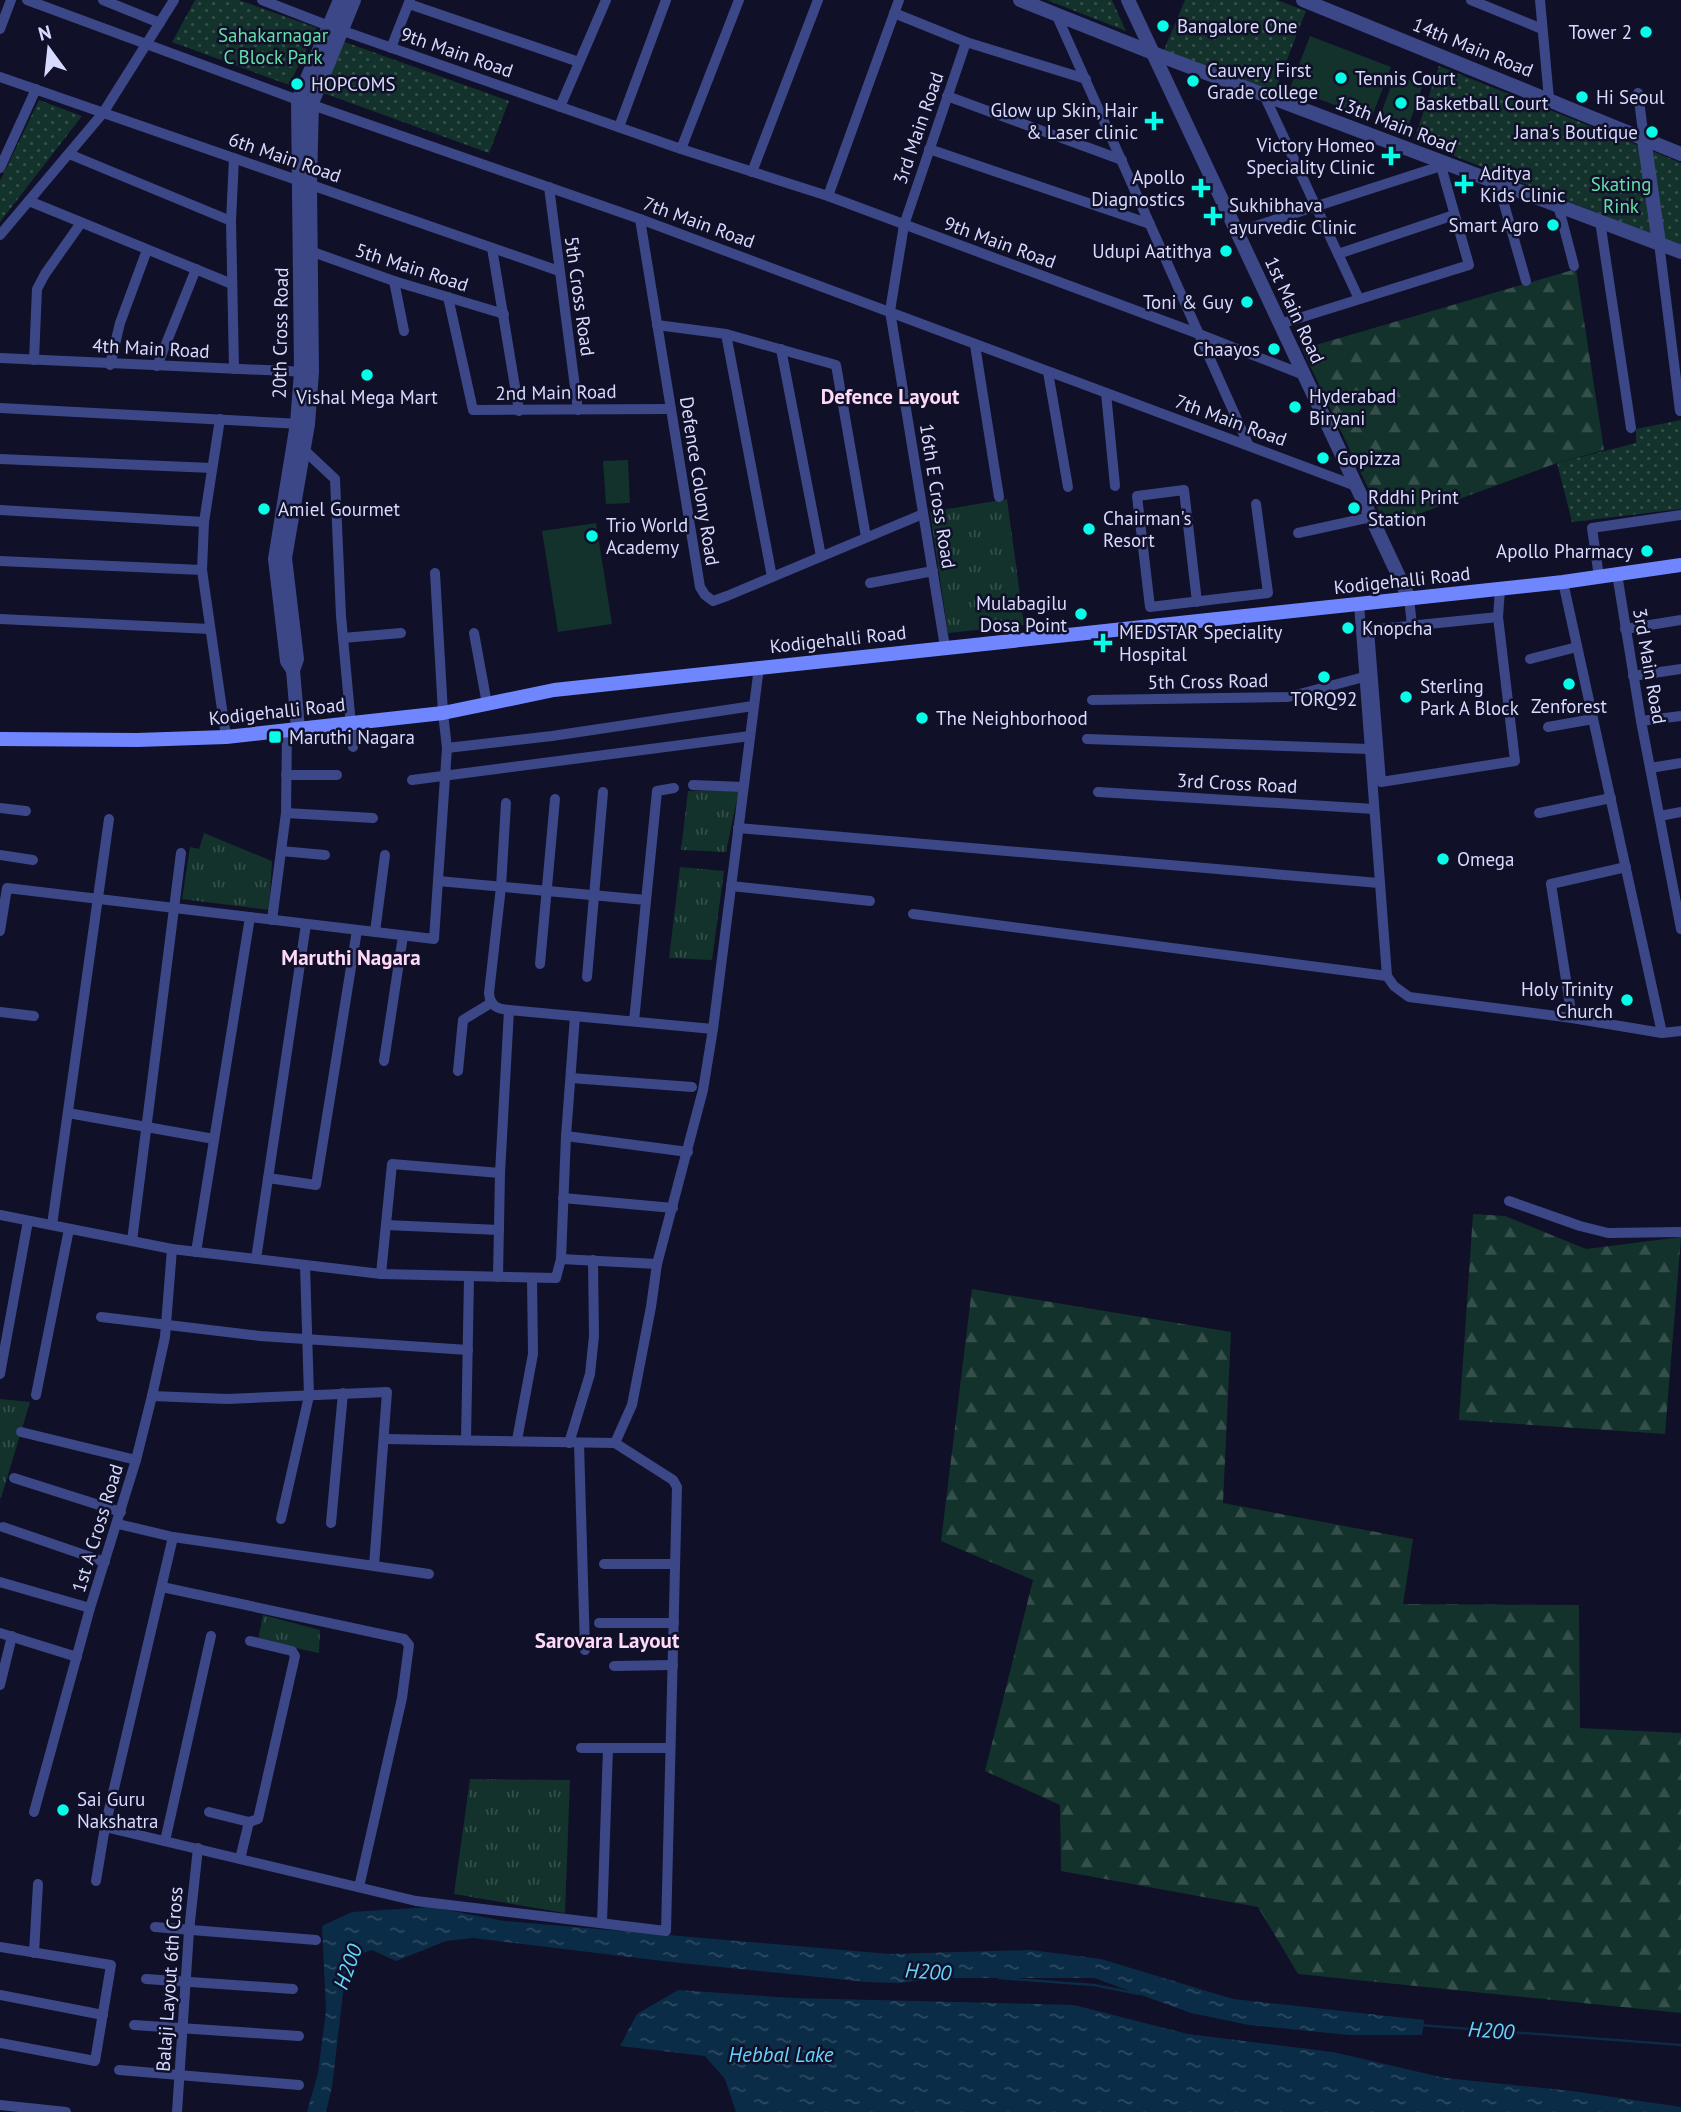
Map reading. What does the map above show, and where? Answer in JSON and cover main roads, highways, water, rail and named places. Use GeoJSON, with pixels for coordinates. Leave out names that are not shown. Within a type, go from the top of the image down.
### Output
{"type":"FeatureCollection","features":[{"type":"Feature","properties":{"kind":"main road","name":"Kodigehalli Road"},"geometry":{"type":"LineString","coordinates":[[0,739],[137,740],[226,737],[443,713],[547,691],[1563,582],[1681,565]]}},
{"type":"Feature","properties":{"kind":"water"},"geometry":{"type":"Polygon","coordinates":[[[431,1907],[504,1921],[890,1954],[1031,1950],[1101,1959],[1233,1999],[1424,2020],[1422,2035],[1349,2035],[1249,2025],[1191,2013],[1094,1978],[943,1978],[900,1983],[867,1982],[474,1938],[446,1941],[396,1961],[372,1950],[357,1955],[348,1964],[332,2087],[326,2112],[307,2112],[318,2073],[326,2010],[322,1926],[352,1912],[431,1907]]]}},
{"type":"Feature","properties":{"kind":"water","name":"Hebbal Lake"},"geometry":{"type":"Polygon","coordinates":[[[678,1990],[792,1998],[1074,2005],[1188,2034],[1333,2052],[1445,2078],[1572,2091],[1681,2107],[1681,2112],[736,2112],[725,2079],[705,2056],[620,2046],[637,2014],[678,1990]]]}},
{"type":"Feature","properties":{"kind":"waterway","name":"H200"},"geometry":{"type":"LineString","coordinates":[[999,1978],[1094,1985],[1139,1994]]}},
{"type":"Feature","properties":{"kind":"waterway","name":"H200"},"geometry":{"type":"LineString","coordinates":[[1419,2025],[1681,2045]]}},
{"type":"Feature","properties":{"kind":"place","name":"Bangalore One"},"geometry":{"type":"Point","coordinates":[1163,26]}},
{"type":"Feature","properties":{"kind":"place","name":"Tower 2"},"geometry":{"type":"Point","coordinates":[1646,32]}},
{"type":"Feature","properties":{"kind":"place","name":"Tennis Court"},"geometry":{"type":"Point","coordinates":[1341,78]}},
{"type":"Feature","properties":{"kind":"place","name":"Cauvery First Grade college"},"geometry":{"type":"Point","coordinates":[1193,81]}},
{"type":"Feature","properties":{"kind":"place","name":"HOPCOMS"},"geometry":{"type":"Point","coordinates":[297,84]}},
{"type":"Feature","properties":{"kind":"place","name":"Hi Seoul"},"geometry":{"type":"Point","coordinates":[1582,97]}},
{"type":"Feature","properties":{"kind":"place","name":"Basketball Court"},"geometry":{"type":"Point","coordinates":[1401,103]}},
{"type":"Feature","properties":{"kind":"place","name":"Glow up Skin, Hair & Laser clinic"},"geometry":{"type":"Point","coordinates":[1154,121]}},
{"type":"Feature","properties":{"kind":"place","name":"Jana's Boutique"},"geometry":{"type":"Point","coordinates":[1652,132]}},
{"type":"Feature","properties":{"kind":"place","name":"Victory Homeo Speciality Clinic"},"geometry":{"type":"Point","coordinates":[1391,156]}},
{"type":"Feature","properties":{"kind":"place","name":"Aditya Kids Clinic"},"geometry":{"type":"Point","coordinates":[1464,184]}},
{"type":"Feature","properties":{"kind":"place","name":"Apollo Diagnostics"},"geometry":{"type":"Point","coordinates":[1201,188]}},
{"type":"Feature","properties":{"kind":"place","name":"Sukhibhava ayurvedic Clinic"},"geometry":{"type":"Point","coordinates":[1213,216]}},
{"type":"Feature","properties":{"kind":"place","name":"Smart Agro"},"geometry":{"type":"Point","coordinates":[1553,225]}},
{"type":"Feature","properties":{"kind":"place","name":"Udupi Aatithya"},"geometry":{"type":"Point","coordinates":[1226,251]}},
{"type":"Feature","properties":{"kind":"place","name":"Toni & Guy"},"geometry":{"type":"Point","coordinates":[1247,302]}},
{"type":"Feature","properties":{"kind":"place","name":"Chaayos"},"geometry":{"type":"Point","coordinates":[1274,349]}},
{"type":"Feature","properties":{"kind":"place","name":"Vishal Mega Mart"},"geometry":{"type":"Point","coordinates":[367,375]}},
{"type":"Feature","properties":{"kind":"place","name":"Hyderabad Biryani"},"geometry":{"type":"Point","coordinates":[1295,407]}},
{"type":"Feature","properties":{"kind":"place","name":"Gopizza"},"geometry":{"type":"Point","coordinates":[1323,458]}},
{"type":"Feature","properties":{"kind":"place","name":"Rddhi Print Station"},"geometry":{"type":"Point","coordinates":[1354,508]}},
{"type":"Feature","properties":{"kind":"place","name":"Amiel Gourmet"},"geometry":{"type":"Point","coordinates":[264,509]}},
{"type":"Feature","properties":{"kind":"place","name":"Chairman's Resort"},"geometry":{"type":"Point","coordinates":[1089,529]}},
{"type":"Feature","properties":{"kind":"place","name":"Trio World Academy"},"geometry":{"type":"Point","coordinates":[592,536]}},
{"type":"Feature","properties":{"kind":"place","name":"Apollo Pharmacy"},"geometry":{"type":"Point","coordinates":[1647,551]}},
{"type":"Feature","properties":{"kind":"place","name":"Mulabagilu Dosa Point"},"geometry":{"type":"Point","coordinates":[1081,614]}},
{"type":"Feature","properties":{"kind":"place","name":"Knopcha"},"geometry":{"type":"Point","coordinates":[1348,628]}},
{"type":"Feature","properties":{"kind":"place","name":"MEDSTAR Speciality Hospital"},"geometry":{"type":"Point","coordinates":[1103,643]}},
{"type":"Feature","properties":{"kind":"place","name":"TORQ92"},"geometry":{"type":"Point","coordinates":[1324,677]}},
{"type":"Feature","properties":{"kind":"place","name":"Zenforest"},"geometry":{"type":"Point","coordinates":[1569,684]}},
{"type":"Feature","properties":{"kind":"place","name":"Sterling Park A Block"},"geometry":{"type":"Point","coordinates":[1406,697]}},
{"type":"Feature","properties":{"kind":"place","name":"The Neighborhood"},"geometry":{"type":"Point","coordinates":[922,718]}},
{"type":"Feature","properties":{"kind":"place","name":"Maruthi Nagara"},"geometry":{"type":"Point","coordinates":[275,737]}},
{"type":"Feature","properties":{"kind":"place","name":"Omega"},"geometry":{"type":"Point","coordinates":[1443,859]}},
{"type":"Feature","properties":{"kind":"place","name":"Holy Trinity Church"},"geometry":{"type":"Point","coordinates":[1627,1000]}},
{"type":"Feature","properties":{"kind":"place","name":"Sai Guru Nakshatra"},"geometry":{"type":"Point","coordinates":[63,1810]}},
{"type":"Feature","properties":{"kind":"district","name":"Defence Layout"},"geometry":{"type":"Point","coordinates":[890,397]}},
{"type":"Feature","properties":{"kind":"district","name":"Maruthi Nagara"},"geometry":{"type":"Point","coordinates":[351,958]}},
{"type":"Feature","properties":{"kind":"district","name":"Sarovara Layout"},"geometry":{"type":"Point","coordinates":[607,1641]}},
{"type":"Feature","properties":{"kind":"park label","name":"Sahakarnagar C Block Park"},"geometry":{"type":"Point","coordinates":[273,46]}},
{"type":"Feature","properties":{"kind":"park label","name":"Skating Rink"},"geometry":{"type":"Point","coordinates":[1621,195]}}]}
